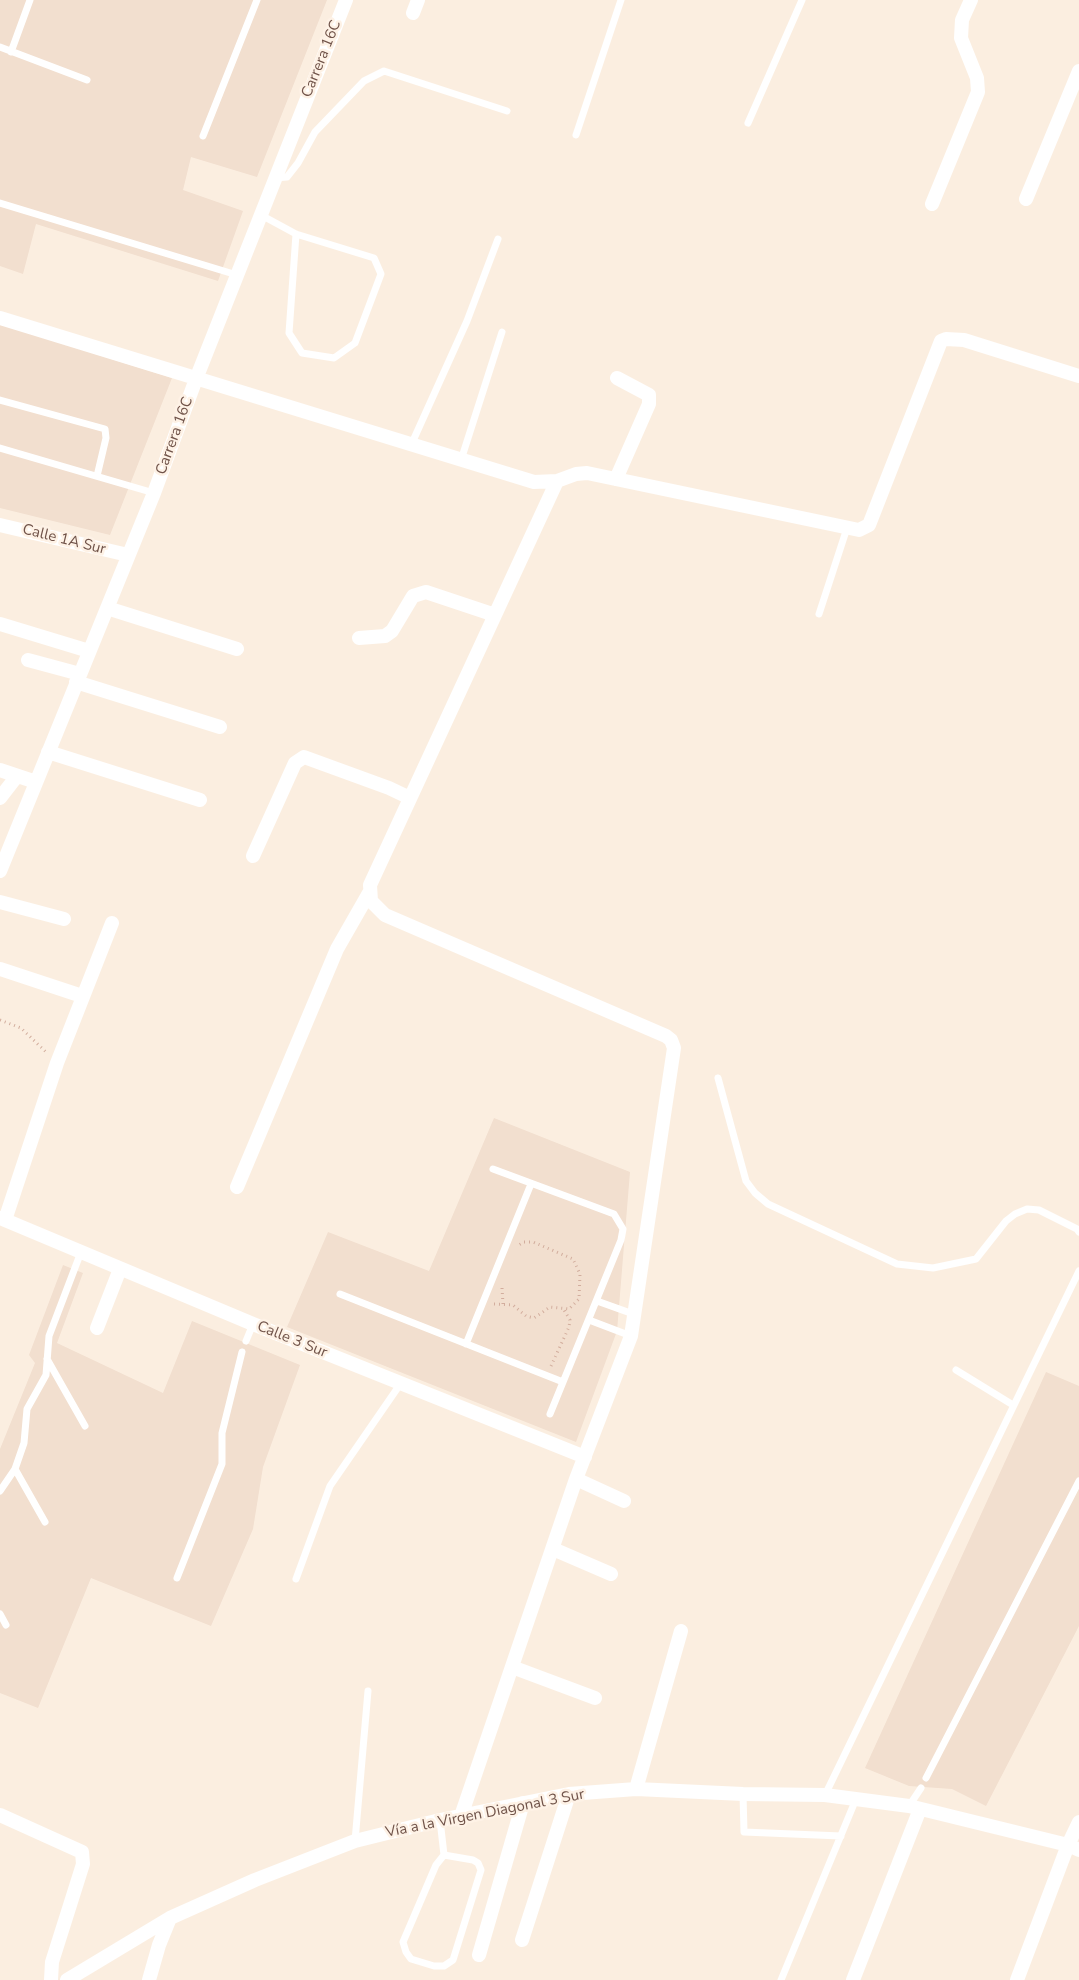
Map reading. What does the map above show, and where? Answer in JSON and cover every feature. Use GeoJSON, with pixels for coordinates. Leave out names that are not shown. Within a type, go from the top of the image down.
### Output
{"type":"FeatureCollection","features":[{"type":"Feature","properties":{"kind":"street","name":"Carrera 16C"},"geometry":{"type":"LineString","coordinates":[[0,871],[154,493],[196,379],[346,0]]}},
{"type":"Feature","properties":{"kind":"street"},"geometry":{"type":"LineString","coordinates":[[932,204],[978,92],[977,78],[961,38],[962,20],[970,0]]}},
{"type":"Feature","properties":{"kind":"street"},"geometry":{"type":"LineString","coordinates":[[1026,199],[1079,72]]}},
{"type":"Feature","properties":{"kind":"street"},"geometry":{"type":"LineString","coordinates":[[0,318],[534,482],[557,482],[576,474],[587,473],[847,528],[864,529],[869,525],[941,342],[946,339],[964,340],[1079,376]]}},
{"type":"Feature","properties":{"kind":"street"},"geometry":{"type":"LineString","coordinates":[[616,479],[649,404],[649,394],[617,378]]}},
{"type":"Feature","properties":{"kind":"street"},"geometry":{"type":"LineString","coordinates":[[461,1816],[576,1479],[631,1336],[636,1315],[674,1048],[671,1040],[666,1036],[385,915],[371,901],[369,893],[370,885],[557,482]]}},
{"type":"Feature","properties":{"kind":"street","name":"Calle 1A Sur"},"geometry":{"type":"LineString","coordinates":[[0,524],[128,555]]}},
{"type":"Feature","properties":{"kind":"street"},"geometry":{"type":"LineString","coordinates":[[359,638],[385,636],[392,631],[413,596],[426,592],[495,615]]}},
{"type":"Feature","properties":{"kind":"street"},"geometry":{"type":"LineString","coordinates":[[107,608],[237,649]]}},
{"type":"Feature","properties":{"kind":"street"},"geometry":{"type":"LineString","coordinates":[[0,624],[89,651]]}},
{"type":"Feature","properties":{"kind":"street"},"geometry":{"type":"LineString","coordinates":[[28,660],[220,727]]}},
{"type":"Feature","properties":{"kind":"street"},"geometry":{"type":"LineString","coordinates":[[48,752],[200,800]]}},
{"type":"Feature","properties":{"kind":"street"},"geometry":{"type":"LineString","coordinates":[[253,856],[295,763],[304,757],[389,788],[410,798]]}},
{"type":"Feature","properties":{"kind":"street"},"geometry":{"type":"LineString","coordinates":[[0,770],[36,782]]}},
{"type":"Feature","properties":{"kind":"street"},"geometry":{"type":"LineString","coordinates":[[0,798],[17,776]]}},
{"type":"Feature","properties":{"kind":"street"},"geometry":{"type":"LineString","coordinates":[[237,1187],[337,949],[369,893]]}},
{"type":"Feature","properties":{"kind":"street"},"geometry":{"type":"LineString","coordinates":[[0,902],[64,919]]}},
{"type":"Feature","properties":{"kind":"street"},"geometry":{"type":"LineString","coordinates":[[3,1219],[57,1063],[112,924]]}},
{"type":"Feature","properties":{"kind":"street"},"geometry":{"type":"LineString","coordinates":[[0,969],[82,996]]}},
{"type":"Feature","properties":{"kind":"street","name":"Calle 3 Sur"},"geometry":{"type":"LineString","coordinates":[[3,1219],[253,1324],[586,1457]]}},
{"type":"Feature","properties":{"kind":"street"},"geometry":{"type":"LineString","coordinates":[[97,1328],[120,1269]]}},
{"type":"Feature","properties":{"kind":"street"},"geometry":{"type":"LineString","coordinates":[[576,1479],[624,1501]]}},
{"type":"Feature","properties":{"kind":"street"},"geometry":{"type":"LineString","coordinates":[[553,1549],[611,1574]]}},
{"type":"Feature","properties":{"kind":"street"},"geometry":{"type":"LineString","coordinates":[[636,1789],[680,1631]]}},
{"type":"Feature","properties":{"kind":"street"},"geometry":{"type":"LineString","coordinates":[[512,1667],[595,1698]]}},
{"type":"Feature","properties":{"kind":"street","name":"Vía a la Virgen Diagonal 3 Sur"},"geometry":{"type":"LineString","coordinates":[[67,1980],[170,1918],[255,1880],[355,1841],[440,1820],[569,1794],[636,1789],[743,1794],[825,1795],[915,1807],[1074,1848]]}},
{"type":"Feature","properties":{"kind":"street"},"geometry":{"type":"LineString","coordinates":[[522,1940],[569,1794]]}},
{"type":"Feature","properties":{"kind":"street"},"geometry":{"type":"LineString","coordinates":[[479,1955],[523,1803]]}},
{"type":"Feature","properties":{"kind":"street"},"geometry":{"type":"LineString","coordinates":[[853,1980],[915,1807]]}},
{"type":"Feature","properties":{"kind":"street"},"geometry":{"type":"LineString","coordinates":[[0,1815],[82,1852],[84,1864],[52,1962],[51,1980]]}},
{"type":"Feature","properties":{"kind":"street"},"geometry":{"type":"LineString","coordinates":[[1017,1980],[1074,1848],[1079,1822]]}},
{"type":"Feature","properties":{"kind":"street"},"geometry":{"type":"LineString","coordinates":[[149,1980],[159,1945],[170,1918]]}},
{"type":"Feature","properties":{"kind":"lane"},"geometry":{"type":"LineString","coordinates":[[11,52],[30,0]]}},
{"type":"Feature","properties":{"kind":"lane"},"geometry":{"type":"LineString","coordinates":[[203,136],[257,0]]}},
{"type":"Feature","properties":{"kind":"lane"},"geometry":{"type":"LineString","coordinates":[[576,134],[621,0]]}},
{"type":"Feature","properties":{"kind":"lane"},"geometry":{"type":"LineString","coordinates":[[748,122],[802,0]]}},
{"type":"Feature","properties":{"kind":"lane"},"geometry":{"type":"LineString","coordinates":[[0,48],[87,80]]}},
{"type":"Feature","properties":{"kind":"lane"},"geometry":{"type":"LineString","coordinates":[[275,178],[287,177],[298,163],[315,132],[364,81],[384,71],[507,111]]}},
{"type":"Feature","properties":{"kind":"lane"},"geometry":{"type":"LineString","coordinates":[[0,203],[237,275]]}},
{"type":"Feature","properties":{"kind":"lane"},"geometry":{"type":"LineString","coordinates":[[261,215],[296,234],[374,258],[381,274],[355,343],[334,358],[302,353],[289,333],[296,234]]}},
{"type":"Feature","properties":{"kind":"lane"},"geometry":{"type":"LineString","coordinates":[[412,443],[467,321],[498,239]]}},
{"type":"Feature","properties":{"kind":"lane"},"geometry":{"type":"LineString","coordinates":[[462,460],[502,332]]}},
{"type":"Feature","properties":{"kind":"lane"},"geometry":{"type":"LineString","coordinates":[[0,400],[105,429],[106,438],[97,476]]}},
{"type":"Feature","properties":{"kind":"lane"},"geometry":{"type":"LineString","coordinates":[[0,448],[154,493]]}},
{"type":"Feature","properties":{"kind":"lane"},"geometry":{"type":"LineString","coordinates":[[819,614],[847,528]]}},
{"type":"Feature","properties":{"kind":"lane"},"geometry":{"type":"LineString","coordinates":[[718,1078],[746,1181],[755,1193],[768,1204],[897,1264],[933,1268],[976,1259],[1006,1221],[1015,1214],[1027,1209],[1040,1210],[1077,1228],[1079,1232]]}},
{"type":"Feature","properties":{"kind":"lane"},"geometry":{"type":"LineString","coordinates":[[493,1169],[614,1214],[622,1223],[623,1235],[550,1414]]}},
{"type":"Feature","properties":{"kind":"lane"},"geometry":{"type":"LineString","coordinates":[[466,1344],[531,1184]]}},
{"type":"Feature","properties":{"kind":"lane"},"geometry":{"type":"LineString","coordinates":[[0,1490],[15,1469],[24,1443],[27,1409],[46,1375],[49,1336],[81,1252]]}},
{"type":"Feature","properties":{"kind":"lane"},"geometry":{"type":"LineString","coordinates":[[825,1795],[1079,1271]]}},
{"type":"Feature","properties":{"kind":"lane"},"geometry":{"type":"LineString","coordinates":[[340,1294],[563,1382]]}},
{"type":"Feature","properties":{"kind":"lane"},"geometry":{"type":"LineString","coordinates":[[597,1301],[636,1315]]}},
{"type":"Feature","properties":{"kind":"lane"},"geometry":{"type":"LineString","coordinates":[[589,1320],[631,1336]]}},
{"type":"Feature","properties":{"kind":"lane"},"geometry":{"type":"LineString","coordinates":[[246,1341],[253,1324]]}},
{"type":"Feature","properties":{"kind":"lane"},"geometry":{"type":"LineString","coordinates":[[177,1578],[222,1464],[222,1433],[242,1352]]}},
{"type":"Feature","properties":{"kind":"lane"},"geometry":{"type":"LineString","coordinates":[[47,1359],[85,1426]]}},
{"type":"Feature","properties":{"kind":"lane"},"geometry":{"type":"LineString","coordinates":[[956,1370],[1013,1405]]}},
{"type":"Feature","properties":{"kind":"lane"},"geometry":{"type":"LineString","coordinates":[[296,1579],[330,1486],[401,1383]]}},
{"type":"Feature","properties":{"kind":"lane"},"geometry":{"type":"LineString","coordinates":[[15,1469],[45,1522]]}},
{"type":"Feature","properties":{"kind":"lane"},"geometry":{"type":"LineString","coordinates":[[926,1778],[1079,1481]]}},
{"type":"Feature","properties":{"kind":"lane"},"geometry":{"type":"LineString","coordinates":[[0,1614],[6,1625]]}},
{"type":"Feature","properties":{"kind":"lane"},"geometry":{"type":"LineString","coordinates":[[355,1841],[368,1690]]}},
{"type":"Feature","properties":{"kind":"lane"},"geometry":{"type":"LineString","coordinates":[[915,1807],[921,1788]]}},
{"type":"Feature","properties":{"kind":"lane"},"geometry":{"type":"LineString","coordinates":[[743,1794],[744,1832],[841,1836]]}},
{"type":"Feature","properties":{"kind":"lane"},"geometry":{"type":"LineString","coordinates":[[781,1980],[856,1799]]}},
{"type":"Feature","properties":{"kind":"lane"},"geometry":{"type":"LineString","coordinates":[[440,1820],[444,1855],[436,1865],[403,1942],[406,1952],[411,1959],[434,1966],[444,1966],[453,1960],[481,1870],[478,1863],[473,1860],[444,1855]]}},
{"type":"Feature","properties":{"kind":"path"},"geometry":{"type":"LineString","coordinates":[[0,1020],[21,1028],[57,1063]]}},
{"type":"Feature","properties":{"kind":"path"},"geometry":{"type":"LineString","coordinates":[[483,1304],[513,1304],[531,1318],[536,1317],[550,1307],[564,1310],[573,1307],[579,1299],[580,1274],[577,1263],[569,1257],[532,1242],[521,1243],[516,1250]]}},
{"type":"Feature","properties":{"kind":"path"},"geometry":{"type":"LineString","coordinates":[[503,1304],[501,1295],[504,1278]]}},
{"type":"Feature","properties":{"kind":"path"},"geometry":{"type":"LineString","coordinates":[[547,1376],[570,1320],[564,1310]]}},
{"type":"Feature","properties":{"kind":"shaded area"},"geometry":{"type":"Polygon","coordinates":[[[0,0],[327,0],[257,177],[191,157],[183,190],[243,211],[218,281],[36,224],[23,274],[0,266],[0,0]]]}},
{"type":"Feature","properties":{"kind":"shaded area"},"geometry":{"type":"Polygon","coordinates":[[[0,324],[172,378],[110,535],[0,508],[0,324]]]}},
{"type":"Feature","properties":{"kind":"shaded area"},"geometry":{"type":"Polygon","coordinates":[[[494,1118],[630,1172],[617,1331],[576,1442],[287,1327],[328,1232],[429,1271],[494,1118]]]}},
{"type":"Feature","properties":{"kind":"shaded area"},"geometry":{"type":"Polygon","coordinates":[[[63,1265],[83,1273],[57,1343],[163,1393],[192,1321],[300,1365],[263,1467],[253,1529],[211,1626],[91,1578],[38,1708],[0,1693],[0,1449],[35,1363],[29,1355],[63,1265]]]}},
{"type":"Feature","properties":{"kind":"shaded area"},"geometry":{"type":"Polygon","coordinates":[[[1046,1372],[1079,1386],[1079,1626],[986,1806],[952,1789],[909,1786],[865,1768],[1046,1372]]]}}]}
